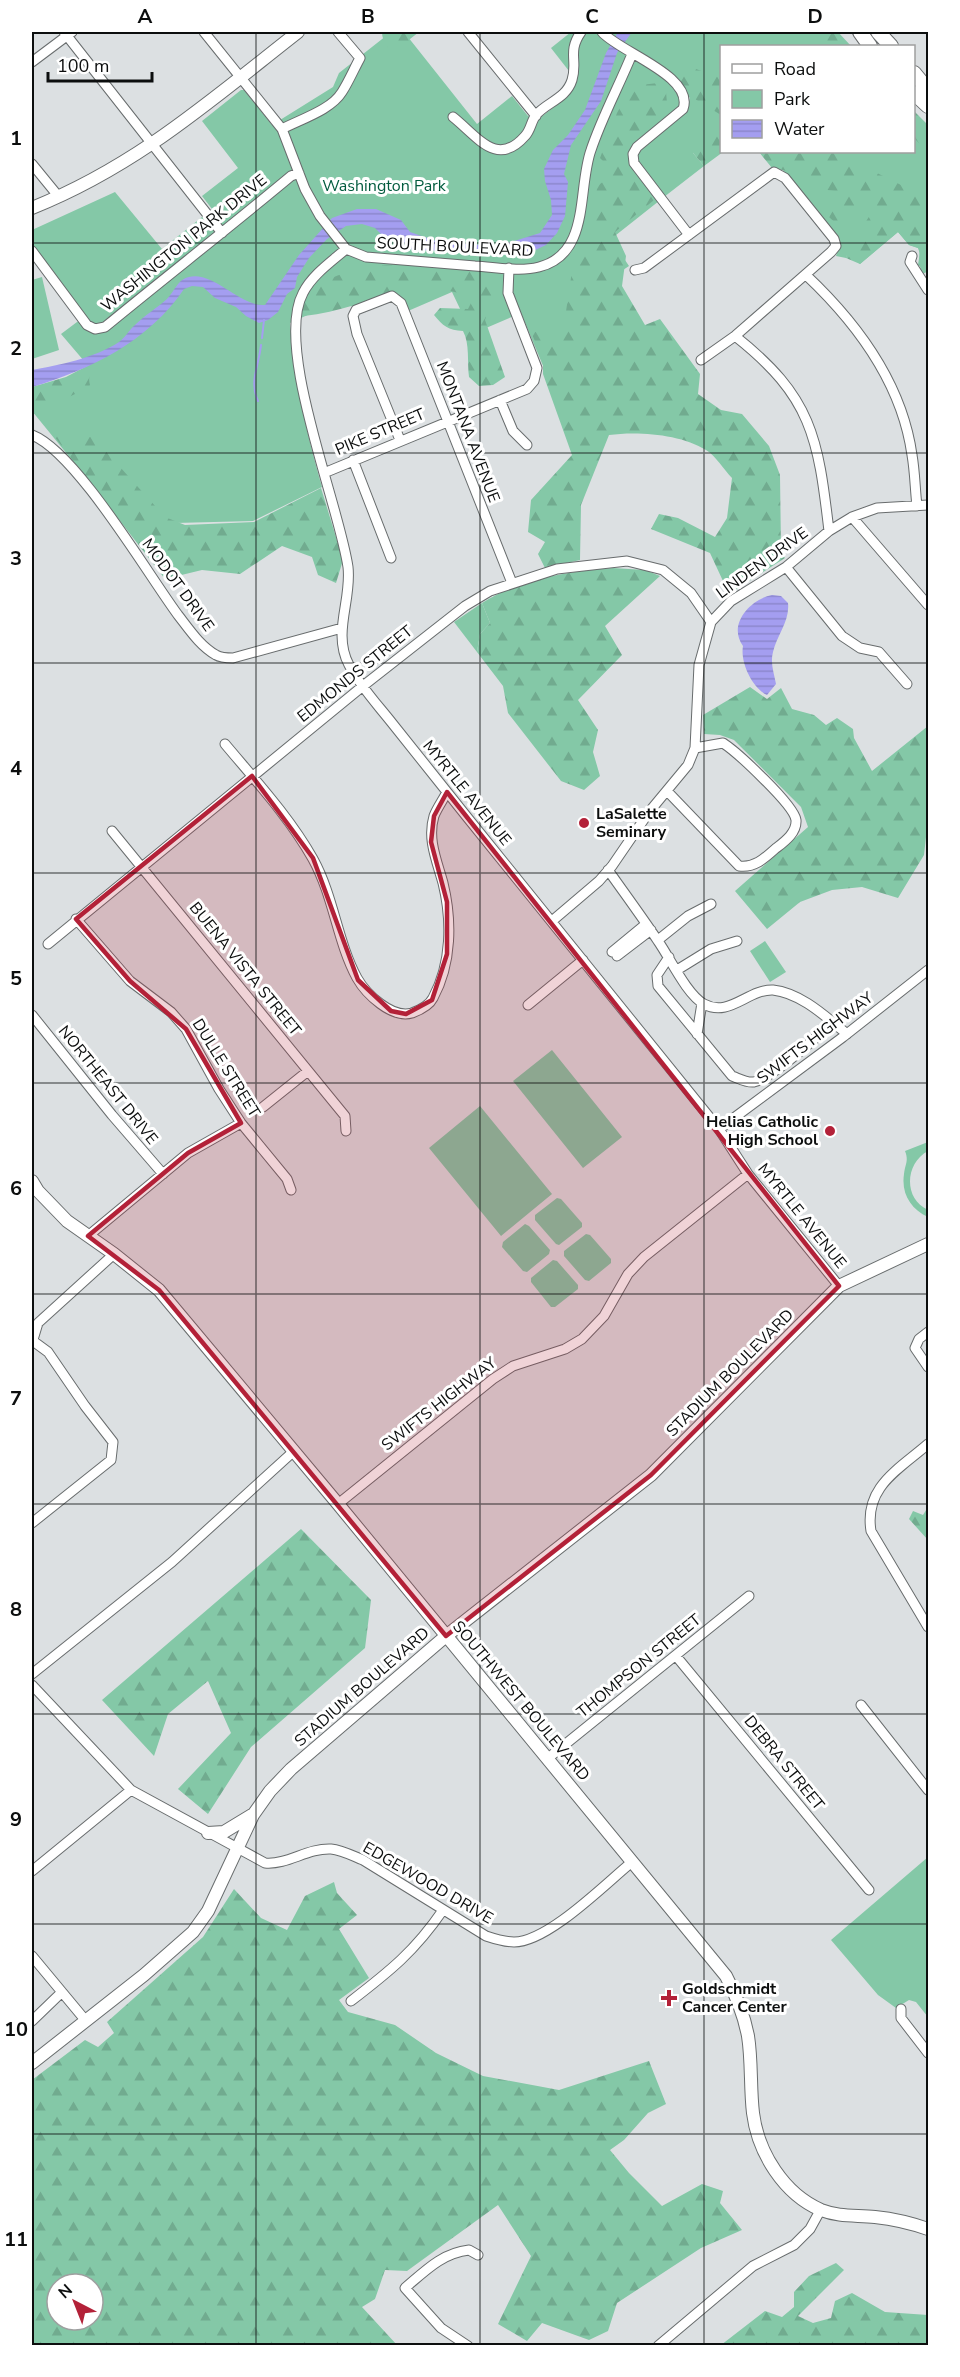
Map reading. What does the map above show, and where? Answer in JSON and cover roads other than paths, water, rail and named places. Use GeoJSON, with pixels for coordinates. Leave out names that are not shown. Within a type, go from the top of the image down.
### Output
{"type":"FeatureCollection","features":[{"type":"Feature","properties":{"kind":"highway"},"geometry":{"type":"LineString","coordinates":[[860,32],[869,45]]}},
{"type":"Feature","properties":{"kind":"highway"},"geometry":{"type":"LineString","coordinates":[[878,32],[890,45]]}},
{"type":"Feature","properties":{"kind":"highway"},"geometry":{"type":"LineString","coordinates":[[915,74],[928,90]]}},
{"type":"Feature","properties":{"kind":"highway"},"geometry":{"type":"LineString","coordinates":[[915,94],[928,106]]}},
{"type":"Feature","properties":{"kind":"main road"},"geometry":{"type":"LineString","coordinates":[[32,208],[109,171],[154,144],[298,32]]}},
{"type":"Feature","properties":{"kind":"main road","name":"SOUTHWEST BOULEVARD"},"geometry":{"type":"LineString","coordinates":[[32,1181],[38,1191],[67,1221],[114,1254],[159,1290],[720,1969],[732,1987],[748,2038],[753,2115],[758,2136],[769,2161],[789,2187],[821,2209],[846,2216],[895,2220],[928,2229]]}},
{"type":"Feature","properties":{"kind":"main road","name":"STADIUM BOULEVARD"},"geometry":{"type":"LineString","coordinates":[[32,2063],[144,1975],[193,1932],[208,1911],[253,1815],[270,1791],[291,1769],[446,1636],[651,1475],[840,1286],[928,1244]]}},
{"type":"Feature","properties":{"kind":"main road"},"geometry":{"type":"LineString","coordinates":[[208,1833],[224,1832],[253,1815]]}},
{"type":"Feature","properties":{"kind":"street"},"geometry":{"type":"LineString","coordinates":[[204,32],[282,129],[298,173],[320,216],[346,249]]}},
{"type":"Feature","properties":{"kind":"street"},"geometry":{"type":"LineString","coordinates":[[282,129],[321,110],[342,92],[360,58],[338,32]]}},
{"type":"Feature","properties":{"kind":"street"},"geometry":{"type":"LineString","coordinates":[[468,32],[536,116]]}},
{"type":"Feature","properties":{"kind":"street"},"geometry":{"type":"LineString","coordinates":[[453,117],[496,151],[506,151],[525,137],[536,116],[567,91],[573,77],[573,45],[581,32]]}},
{"type":"Feature","properties":{"kind":"street"},"geometry":{"type":"LineString","coordinates":[[602,32],[610,40],[666,74],[684,95],[686,102],[683,109],[637,147],[633,154],[634,163],[689,235]]}},
{"type":"Feature","properties":{"kind":"street"},"geometry":{"type":"LineString","coordinates":[[32,62],[68,33],[222,233]]}},
{"type":"Feature","properties":{"kind":"street","name":"SOUTH BOULEVARD"},"geometry":{"type":"LineString","coordinates":[[346,249],[366,257],[509,268],[540,267],[553,260],[567,249],[573,239],[580,219],[590,152],[629,52]]}},
{"type":"Feature","properties":{"kind":"street"},"geometry":{"type":"LineString","coordinates":[[32,164],[59,197]]}},
{"type":"Feature","properties":{"kind":"street"},"geometry":{"type":"LineString","coordinates":[[636,270],[644,268],[774,172],[785,178],[834,239],[836,246],[806,275],[735,336],[701,360]]}},
{"type":"Feature","properties":{"kind":"street","name":"WASHINGTON PARK DRIVE"},"geometry":{"type":"LineString","coordinates":[[32,251],[87,325],[95,329],[105,327],[291,176],[298,173]]}},
{"type":"Feature","properties":{"kind":"street","name":"MYRTLE AVENUE"},"geometry":{"type":"LineString","coordinates":[[346,249],[314,278],[302,294],[296,312],[299,365],[305,403],[336,511],[348,571],[349,586],[342,628],[343,645],[348,663],[363,686],[447,792],[719,1129],[748,1174],[840,1286]]}},
{"type":"Feature","properties":{"kind":"street"},"geometry":{"type":"LineString","coordinates":[[912,256],[910,262],[928,290]]}},
{"type":"Feature","properties":{"kind":"street","name":"PIKE STREET"},"geometry":{"type":"LineString","coordinates":[[324,473],[353,459],[527,389],[534,381],[537,368],[508,293],[509,268]]}},
{"type":"Feature","properties":{"kind":"street"},"geometry":{"type":"LineString","coordinates":[[806,275],[837,304],[877,357],[905,424],[912,454],[917,506]]}},
{"type":"Feature","properties":{"kind":"street","name":"MONTANA AVENUE"},"geometry":{"type":"LineString","coordinates":[[400,440],[357,334],[353,316],[356,310],[392,296],[401,303],[512,583]]}},
{"type":"Feature","properties":{"kind":"street"},"geometry":{"type":"LineString","coordinates":[[735,336],[784,382],[807,419],[821,465],[829,531]]}},
{"type":"Feature","properties":{"kind":"street"},"geometry":{"type":"LineString","coordinates":[[500,399],[513,431],[527,445]]}},
{"type":"Feature","properties":{"kind":"street","name":"MODOT DRIVE"},"geometry":{"type":"LineString","coordinates":[[32,435],[45,441],[80,479],[132,547],[173,608],[194,635],[214,654],[233,658],[342,628]]}},
{"type":"Feature","properties":{"kind":"street"},"geometry":{"type":"LineString","coordinates":[[353,459],[391,558]]}},
{"type":"Feature","properties":{"kind":"street","name":"LINDEN DRIVE"},"geometry":{"type":"LineString","coordinates":[[552,921],[608,870],[649,812],[688,765],[695,748],[699,665],[711,622],[731,601],[786,567],[829,531],[852,517],[877,508],[928,505]]}},
{"type":"Feature","properties":{"kind":"street"},"geometry":{"type":"LineString","coordinates":[[852,517],[928,605]]}},
{"type":"Feature","properties":{"kind":"street","name":"EDMONDS STREET"},"geometry":{"type":"LineString","coordinates":[[48,944],[363,686],[465,606],[489,591],[557,569],[627,561],[663,570],[691,593],[711,622]]}},
{"type":"Feature","properties":{"kind":"street"},"geometry":{"type":"LineString","coordinates":[[786,567],[842,636],[860,648],[879,652],[907,684]]}},
{"type":"Feature","properties":{"kind":"street"},"geometry":{"type":"LineString","coordinates":[[667,791],[739,866],[748,867],[762,860],[786,841],[794,831],[796,822],[794,813],[733,749],[723,743],[695,748]]}},
{"type":"Feature","properties":{"kind":"street"},"geometry":{"type":"LineString","coordinates":[[225,744],[252,776],[313,858],[326,883],[350,963],[358,980],[369,993],[391,1011],[406,1014],[424,1008],[432,1000],[442,978],[449,933],[447,902],[431,842],[434,816],[447,792]]}},
{"type":"Feature","properties":{"kind":"street","name":"BUENA VISTA STREET"},"geometry":{"type":"LineString","coordinates":[[112,831],[345,1116],[346,1131]]}},
{"type":"Feature","properties":{"kind":"street"},"geometry":{"type":"LineString","coordinates":[[608,870],[658,940],[692,994],[702,1003],[720,1008],[770,990],[784,992],[798,998],[847,1034]]}},
{"type":"Feature","properties":{"kind":"street"},"geometry":{"type":"LineString","coordinates":[[658,940],[688,916],[711,904]]}},
{"type":"Feature","properties":{"kind":"street","name":"DULLE STREET"},"geometry":{"type":"LineString","coordinates":[[76,920],[130,981],[171,1012],[186,1029],[219,1089],[241,1123],[287,1179],[291,1190]]}},
{"type":"Feature","properties":{"kind":"street"},"geometry":{"type":"LineString","coordinates":[[614,954],[649,927]]}},
{"type":"Feature","properties":{"kind":"street"},"geometry":{"type":"LineString","coordinates":[[677,970],[711,949],[737,941]]}},
{"type":"Feature","properties":{"kind":"street"},"geometry":{"type":"LineString","coordinates":[[669,957],[663,964],[656,981],[732,1076],[754,1082],[783,1064],[833,1023]]}},
{"type":"Feature","properties":{"kind":"street"},"geometry":{"type":"LineString","coordinates":[[528,1005],[583,960]]}},
{"type":"Feature","properties":{"kind":"street","name":"SWIFTS HIGHWAY"},"geometry":{"type":"LineString","coordinates":[[719,1129],[847,1034],[928,970]]}},
{"type":"Feature","properties":{"kind":"street"},"geometry":{"type":"LineString","coordinates":[[697,1034],[702,1003]]}},
{"type":"Feature","properties":{"kind":"street","name":"NORTHEAST DRIVE"},"geometry":{"type":"LineString","coordinates":[[32,1015],[112,1115],[163,1174]]}},
{"type":"Feature","properties":{"kind":"street"},"geometry":{"type":"LineString","coordinates":[[263,1107],[308,1071]]}},
{"type":"Feature","properties":{"kind":"street"},"geometry":{"type":"LineString","coordinates":[[88,1236],[188,1154],[241,1123]]}},
{"type":"Feature","properties":{"kind":"street","name":"SWIFTS HIGHWAY"},"geometry":{"type":"LineString","coordinates":[[338,1504],[513,1366],[565,1350],[582,1340],[604,1316],[628,1274],[644,1257],[748,1174]]}},
{"type":"Feature","properties":{"kind":"street"},"geometry":{"type":"LineString","coordinates":[[32,1523],[111,1460],[113,1443],[48,1352],[32,1342],[38,1323],[114,1254]]}},
{"type":"Feature","properties":{"kind":"street"},"geometry":{"type":"LineString","coordinates":[[928,1332],[919,1340],[915,1348],[928,1367]]}},
{"type":"Feature","properties":{"kind":"street"},"geometry":{"type":"LineString","coordinates":[[928,1444],[883,1484],[875,1494],[868,1515],[871,1531],[928,1626]]}},
{"type":"Feature","properties":{"kind":"street"},"geometry":{"type":"LineString","coordinates":[[32,1674],[172,1562],[294,1451]]}},
{"type":"Feature","properties":{"kind":"street","name":"THOMPSON STREET"},"geometry":{"type":"LineString","coordinates":[[548,1760],[749,1596]]}},
{"type":"Feature","properties":{"kind":"street","name":"DEBRA STREET"},"geometry":{"type":"LineString","coordinates":[[676,1656],[869,1890]]}},
{"type":"Feature","properties":{"kind":"street","name":"EDGEWOOD DRIVE"},"geometry":{"type":"LineString","coordinates":[[32,1685],[131,1790],[237,1849],[265,1863],[274,1863],[323,1850],[334,1849],[345,1852],[363,1860],[486,1936],[501,1941],[513,1942],[529,1939],[557,1924],[632,1862]]}},
{"type":"Feature","properties":{"kind":"street"},"geometry":{"type":"LineString","coordinates":[[861,1706],[928,1790]]}},
{"type":"Feature","properties":{"kind":"street"},"geometry":{"type":"LineString","coordinates":[[32,1871],[131,1790]]}},
{"type":"Feature","properties":{"kind":"street"},"geometry":{"type":"LineString","coordinates":[[351,2001],[398,1965],[424,1937],[443,1910]]}},
{"type":"Feature","properties":{"kind":"street"},"geometry":{"type":"LineString","coordinates":[[32,1956],[86,2021]]}},
{"type":"Feature","properties":{"kind":"street"},"geometry":{"type":"LineString","coordinates":[[32,2021],[62,1992]]}},
{"type":"Feature","properties":{"kind":"street"},"geometry":{"type":"LineString","coordinates":[[901,2009],[901,2018],[928,2053]]}},
{"type":"Feature","properties":{"kind":"street"},"geometry":{"type":"LineString","coordinates":[[658,2346],[753,2266],[794,2245],[810,2229],[821,2209]]}},
{"type":"Feature","properties":{"kind":"street"},"geometry":{"type":"LineString","coordinates":[[468,2346],[441,2328],[405,2289],[439,2260],[454,2252],[469,2250],[478,2255]]}},
{"type":"Feature","properties":{"kind":"water"},"geometry":{"type":"Polygon","coordinates":[[[618,32],[632,32],[617,53],[601,101],[571,145],[564,174],[568,182],[565,216],[557,233],[546,245],[531,252],[507,255],[491,252],[412,250],[399,239],[385,238],[375,228],[362,224],[346,226],[327,239],[309,258],[297,277],[295,288],[287,294],[278,312],[268,320],[259,323],[236,307],[215,298],[203,287],[192,286],[184,289],[154,324],[117,351],[75,372],[32,387],[32,370],[88,357],[119,342],[139,321],[167,299],[185,278],[208,279],[246,301],[265,305],[299,255],[332,218],[357,209],[376,209],[401,220],[410,232],[436,241],[446,240],[498,246],[540,233],[552,215],[544,169],[553,150],[568,135],[585,110],[606,53],[618,32]]]}},
{"type":"Feature","properties":{"kind":"water"},"geometry":{"type":"Polygon","coordinates":[[[781,596],[788,603],[788,610],[772,656],[776,684],[767,695],[756,687],[748,674],[738,629],[749,607],[764,597],[781,596]]]}},
{"type":"Feature","properties":{"kind":"waterway"},"geometry":{"type":"LineString","coordinates":[[262,338],[264,320]]}},
{"type":"Feature","properties":{"kind":"waterway"},"geometry":{"type":"LineString","coordinates":[[258,401],[254,380],[261,345]]}},
{"type":"Feature","properties":{"kind":"place","name":"LaSalette Seminary"},"geometry":{"type":"Point","coordinates":[584,823]}},
{"type":"Feature","properties":{"kind":"place","name":"Helias Catholic High School"},"geometry":{"type":"Point","coordinates":[830,1131]}},
{"type":"Feature","properties":{"kind":"place","name":"Goldschmidt Cancer Center"},"geometry":{"type":"Point","coordinates":[669,1998]}},
{"type":"Feature","properties":{"kind":"park label","name":"Washington Park"},"geometry":{"type":"Point","coordinates":[384,186]}}]}
